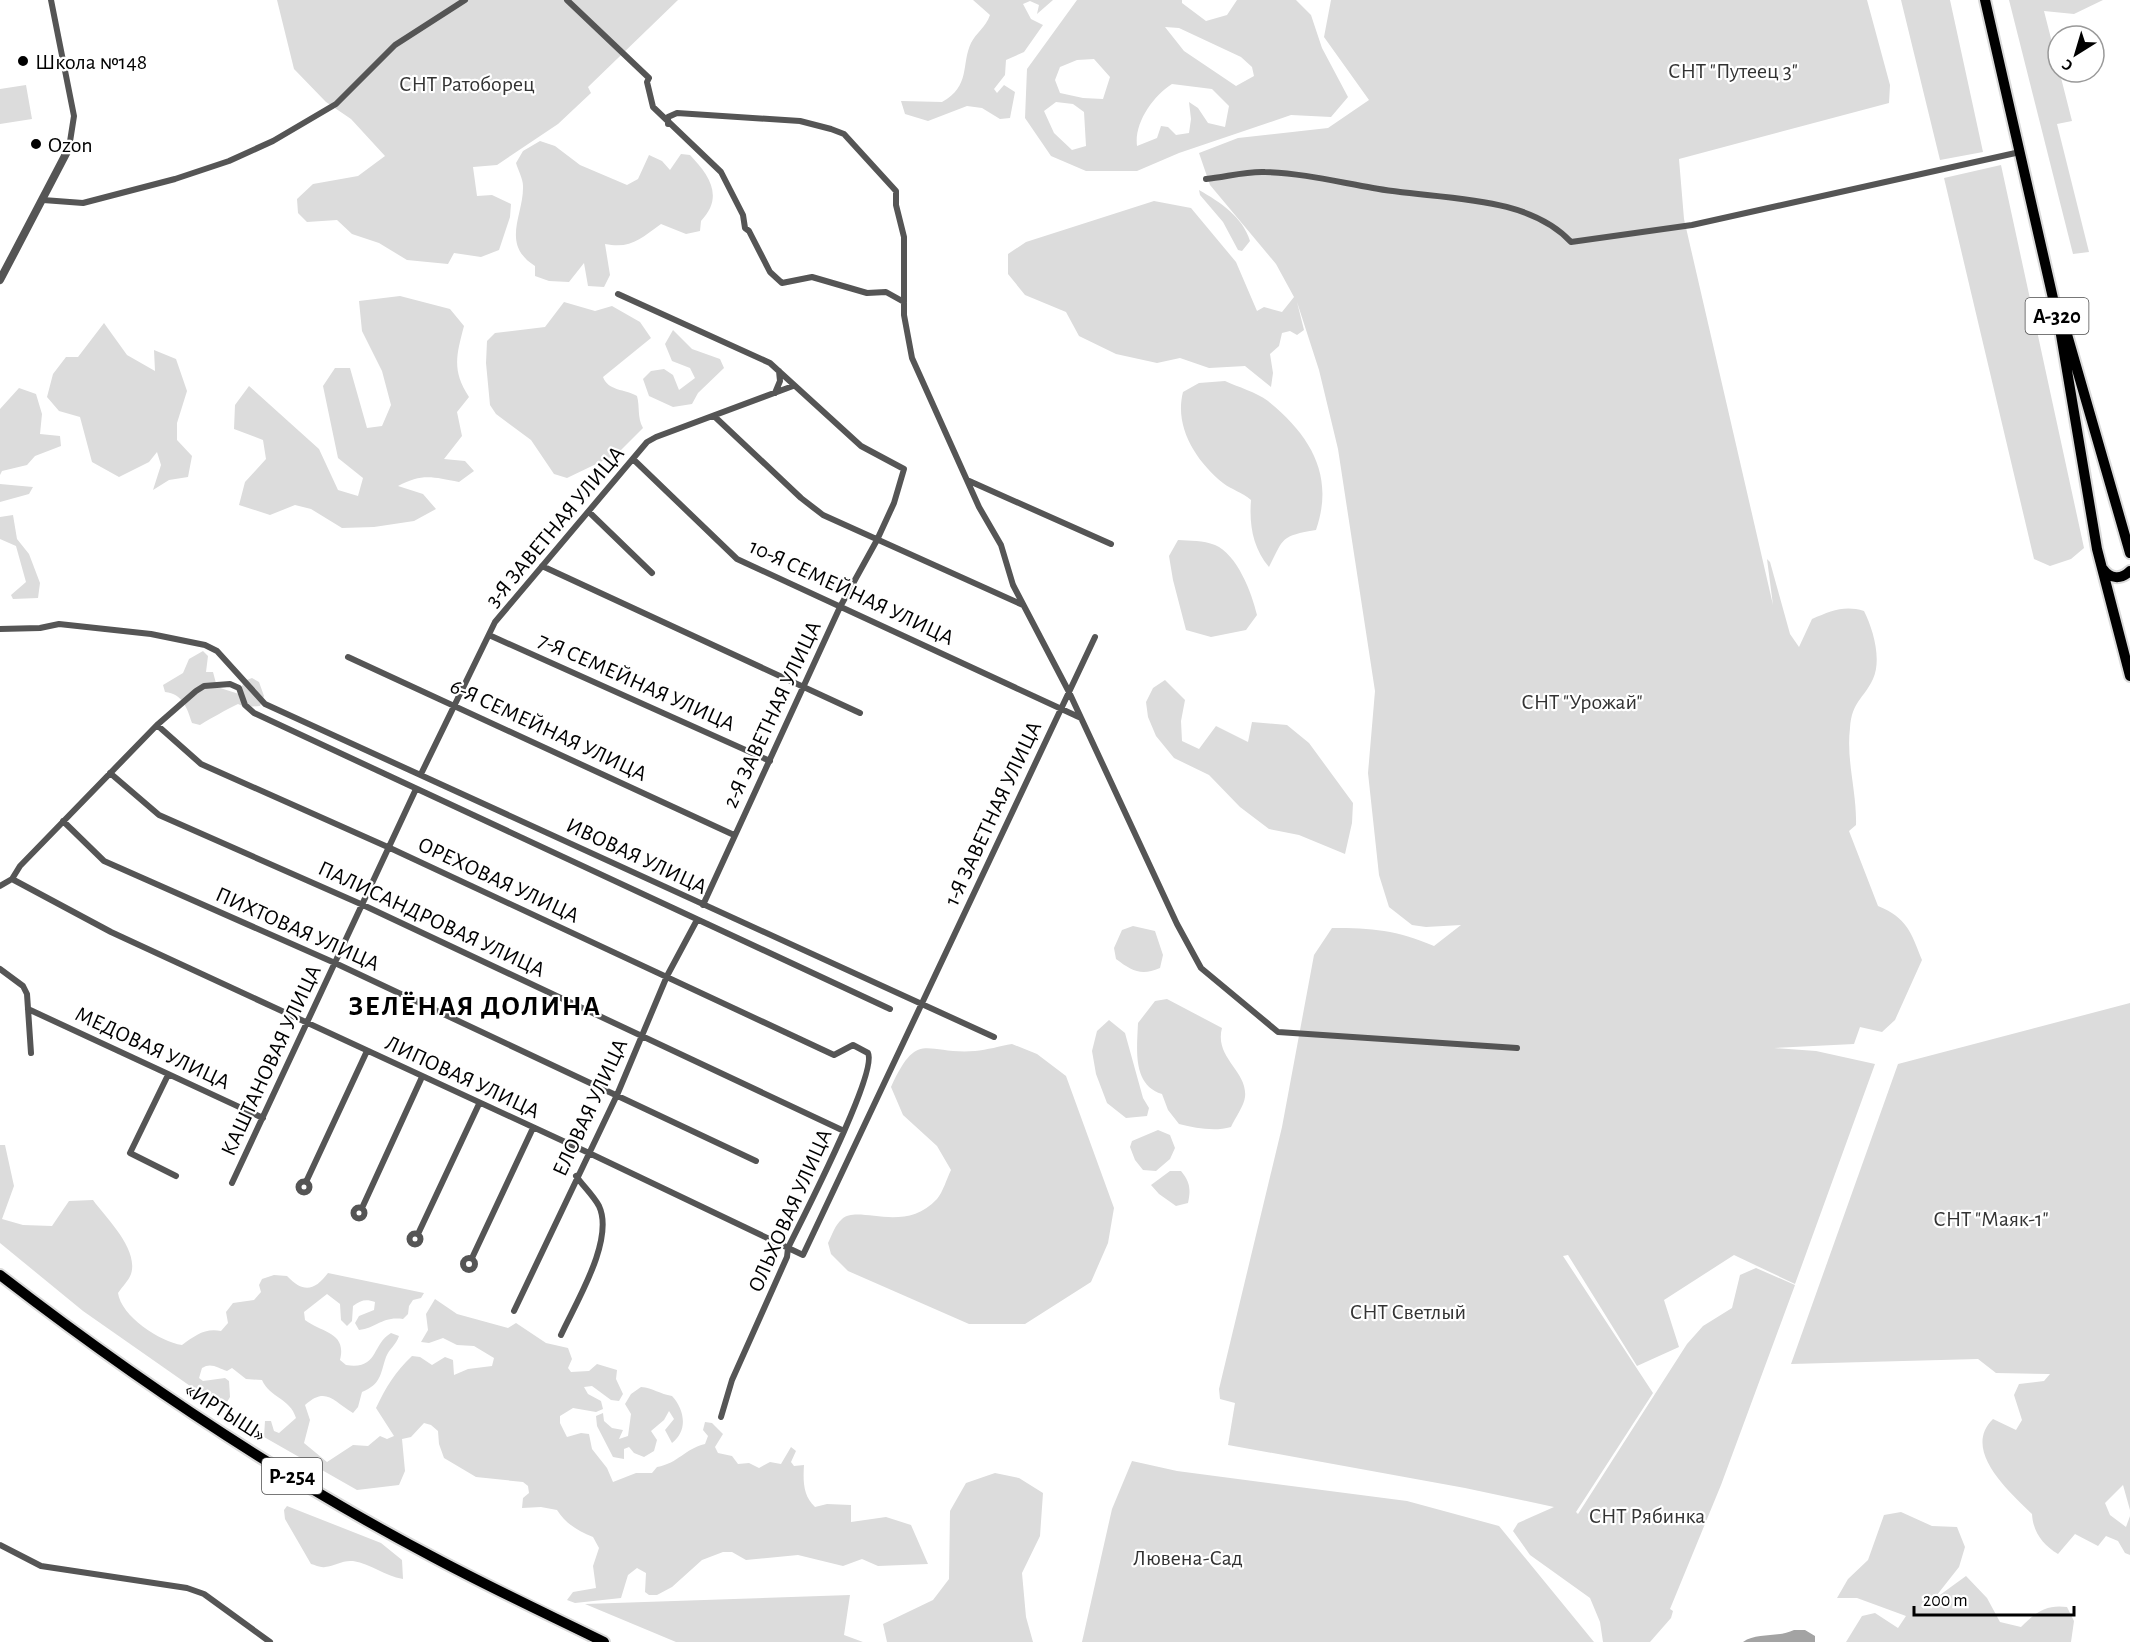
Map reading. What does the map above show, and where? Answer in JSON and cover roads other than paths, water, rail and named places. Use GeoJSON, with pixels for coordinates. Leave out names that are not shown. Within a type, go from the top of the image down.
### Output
{"type":"FeatureCollection","features":[{"type":"Feature","properties":{"kind":"highway","name":"А-320"},"geometry":{"type":"LineString","coordinates":[[1985,0],[2060,329],[2102,568],[2130,676]]}},
{"type":"Feature","properties":{"kind":"highway","name":"А-320"},"geometry":{"type":"LineString","coordinates":[[2006,86],[2025,151],[2065,327],[2130,553]]}},
{"type":"Feature","properties":{"kind":"highway"},"geometry":{"type":"LineString","coordinates":[[2102,568],[2113,577],[2120,578],[2130,571]]}},
{"type":"Feature","properties":{"kind":"highway","name":"«ИРТЫШ»"},"geometry":{"type":"LineString","coordinates":[[0,1275],[118,1362],[253,1453],[433,1557],[604,1642]]}},
{"type":"Feature","properties":{"kind":"street"},"geometry":{"type":"LineString","coordinates":[[0,280],[69,148],[74,116],[51,0]]}},
{"type":"Feature","properties":{"kind":"street"},"geometry":{"type":"LineString","coordinates":[[43,201],[84,202],[175,179],[229,161],[273,141],[336,104],[395,45],[465,0]]}},
{"type":"Feature","properties":{"kind":"street"},"geometry":{"type":"LineString","coordinates":[[567,0],[648,78],[653,108],[721,172],[743,215],[745,228],[749,231],[775,278],[782,283],[812,277],[867,293],[886,292],[904,302]]}},
{"type":"Feature","properties":{"kind":"street"},"geometry":{"type":"LineString","coordinates":[[668,124],[668,117],[677,114],[759,117],[800,121],[844,134],[896,192],[896,205],[904,237],[904,302],[912,358],[967,479],[1001,544],[1013,585],[1082,718],[1177,924],[1201,968],[1278,1032],[1517,1048]]}},
{"type":"Feature","properties":{"kind":"street"},"geometry":{"type":"LineString","coordinates":[[1206,179],[1264,171],[1346,181],[1372,188],[1496,205],[1535,215],[1557,227],[1571,242],[1692,225],[2020,153]]}},
{"type":"Feature","properties":{"kind":"street"},"geometry":{"type":"LineString","coordinates":[[618,294],[761,358],[779,371],[793,386]]}},
{"type":"Feature","properties":{"kind":"street"},"geometry":{"type":"LineString","coordinates":[[774,393],[778,386],[779,371]]}},
{"type":"Feature","properties":{"kind":"street","name":"3-Я ЗАВЕТНАЯ УЛИЦА"},"geometry":{"type":"LineString","coordinates":[[421,774],[497,620],[633,459],[656,437],[793,386]]}},
{"type":"Feature","properties":{"kind":"street","name":"2-Я ЗАВЕТНАЯ УЛИЦА"},"geometry":{"type":"LineString","coordinates":[[703,905],[805,688],[840,607],[877,540],[894,502],[904,469],[861,446],[793,386]]}},
{"type":"Feature","properties":{"kind":"street"},"geometry":{"type":"LineString","coordinates":[[714,416],[808,504],[823,514],[1023,605]]}},
{"type":"Feature","properties":{"kind":"street","name":"10-Я СЕМЕЙНАЯ УЛИЦА"},"geometry":{"type":"LineString","coordinates":[[633,459],[737,559],[1082,718]]}},
{"type":"Feature","properties":{"kind":"street"},"geometry":{"type":"LineString","coordinates":[[967,479],[1111,544]]}},
{"type":"Feature","properties":{"kind":"street"},"geometry":{"type":"LineString","coordinates":[[589,512],[652,573]]}},
{"type":"Feature","properties":{"kind":"street"},"geometry":{"type":"LineString","coordinates":[[542,567],[860,713]]}},
{"type":"Feature","properties":{"kind":"street","name":"ИВОВАЯ УЛИЦА"},"geometry":{"type":"LineString","coordinates":[[0,629],[40,628],[59,624],[151,634],[205,645],[217,651],[265,704],[703,905],[832,961],[994,1037]]}},
{"type":"Feature","properties":{"kind":"street","name":"7-Я СЕМЕЙНАЯ УЛИЦА"},"geometry":{"type":"LineString","coordinates":[[489,634],[770,761]]}},
{"type":"Feature","properties":{"kind":"street","name":"1-Я ЗАВЕТНАЯ УЛИЦА"},"geometry":{"type":"LineString","coordinates":[[803,1255],[1095,637]]}},
{"type":"Feature","properties":{"kind":"street","name":"6-Я СЕМЕЙНАЯ УЛИЦА"},"geometry":{"type":"LineString","coordinates":[[348,657],[734,835]]}},
{"type":"Feature","properties":{"kind":"street","name":"ИВОВАЯ УЛИЦА"},"geometry":{"type":"LineString","coordinates":[[157,725],[204,686],[234,685],[239,688],[245,705],[254,713],[890,1009]]}},
{"type":"Feature","properties":{"kind":"street"},"geometry":{"type":"LineString","coordinates":[[0,886],[12,879],[20,866],[157,725]]}},
{"type":"Feature","properties":{"kind":"street","name":"ОРЕХОВАЯ УЛИЦА"},"geometry":{"type":"LineString","coordinates":[[157,725],[201,764],[390,848],[834,1055]]}},
{"type":"Feature","properties":{"kind":"street","name":"ПАЛИСАНДРОВАЯ УЛИЦА"},"geometry":{"type":"LineString","coordinates":[[110,773],[153,812],[363,905],[844,1131]]}},
{"type":"Feature","properties":{"kind":"street","name":"КАШТАНОВАЯ УЛИЦА"},"geometry":{"type":"LineString","coordinates":[[232,1183],[416,789]]}},
{"type":"Feature","properties":{"kind":"street","name":"ПИХТОВАЯ УЛИЦА"},"geometry":{"type":"LineString","coordinates":[[63,821],[104,861],[335,963],[756,1161]]}},
{"type":"Feature","properties":{"kind":"street","name":"ЛИПОВАЯ УЛИЦА"},"geometry":{"type":"LineString","coordinates":[[12,879],[111,932],[479,1104],[590,1153],[803,1255]]}},
{"type":"Feature","properties":{"kind":"street","name":"ЕЛОВАЯ УЛИЦА"},"geometry":{"type":"LineString","coordinates":[[514,1311],[576,1176],[590,1153],[617,1095],[668,976],[697,920]]}},
{"type":"Feature","properties":{"kind":"street"},"geometry":{"type":"LineString","coordinates":[[0,969],[23,986],[27,994],[31,1053]]}},
{"type":"Feature","properties":{"kind":"street","name":"МЕДОВАЯ УЛИЦА"},"geometry":{"type":"LineString","coordinates":[[28,1009],[263,1118]]}},
{"type":"Feature","properties":{"kind":"street","name":"ОЛЬХОВАЯ УЛИЦА"},"geometry":{"type":"LineString","coordinates":[[721,1417],[732,1380],[787,1257],[788,1248],[844,1131],[864,1081],[870,1057],[864,1049],[854,1045],[834,1055]]}},
{"type":"Feature","properties":{"kind":"street"},"geometry":{"type":"LineString","coordinates":[[306,1182],[367,1051]]}},
{"type":"Feature","properties":{"kind":"street"},"geometry":{"type":"LineString","coordinates":[[168,1075],[130,1148],[130,1153],[176,1176]]}},
{"type":"Feature","properties":{"kind":"street"},"geometry":{"type":"LineString","coordinates":[[362,1208],[422,1077]]}},
{"type":"Feature","properties":{"kind":"street"},"geometry":{"type":"LineString","coordinates":[[418,1234],[479,1104]]}},
{"type":"Feature","properties":{"kind":"street"},"geometry":{"type":"LineString","coordinates":[[472,1258],[533,1128]]}},
{"type":"Feature","properties":{"kind":"street"},"geometry":{"type":"LineString","coordinates":[[561,1335],[598,1254],[601,1230],[602,1214],[598,1205],[576,1176]]}},
{"type":"Feature","properties":{"kind":"street"},"geometry":{"type":"LineString","coordinates":[[0,1545],[41,1566],[187,1587],[204,1594],[270,1642]]}},
{"type":"Feature","properties":{"kind":"place","name":"Школа №148"},"geometry":{"type":"Point","coordinates":[23,61]}},
{"type":"Feature","properties":{"kind":"place","name":"Ozon"},"geometry":{"type":"Point","coordinates":[36,144]}},
{"type":"Feature","properties":{"kind":"district","name":"ЗЕЛЁНАЯ ДОЛИНА"},"geometry":{"type":"Point","coordinates":[475,1005]}},
{"type":"Feature","properties":{"kind":"park label","name":"СНТ \"Путеец 3\""},"geometry":{"type":"Point","coordinates":[1733,70]}},
{"type":"Feature","properties":{"kind":"park label","name":"СНТ Ратоборец"},"geometry":{"type":"Point","coordinates":[467,83]}},
{"type":"Feature","properties":{"kind":"park label","name":"СНТ \"Урожай\""},"geometry":{"type":"Point","coordinates":[1582,701]}},
{"type":"Feature","properties":{"kind":"park label","name":"СНТ \"Маяк-1\""},"geometry":{"type":"Point","coordinates":[1991,1218]}},
{"type":"Feature","properties":{"kind":"park label","name":"СНТ Светлый"},"geometry":{"type":"Point","coordinates":[1408,1311]}},
{"type":"Feature","properties":{"kind":"park label","name":"СНТ Рябинка"},"geometry":{"type":"Point","coordinates":[1647,1515]}},
{"type":"Feature","properties":{"kind":"park label","name":"Лювена-Сад"},"geometry":{"type":"Point","coordinates":[1188,1557]}}]}
